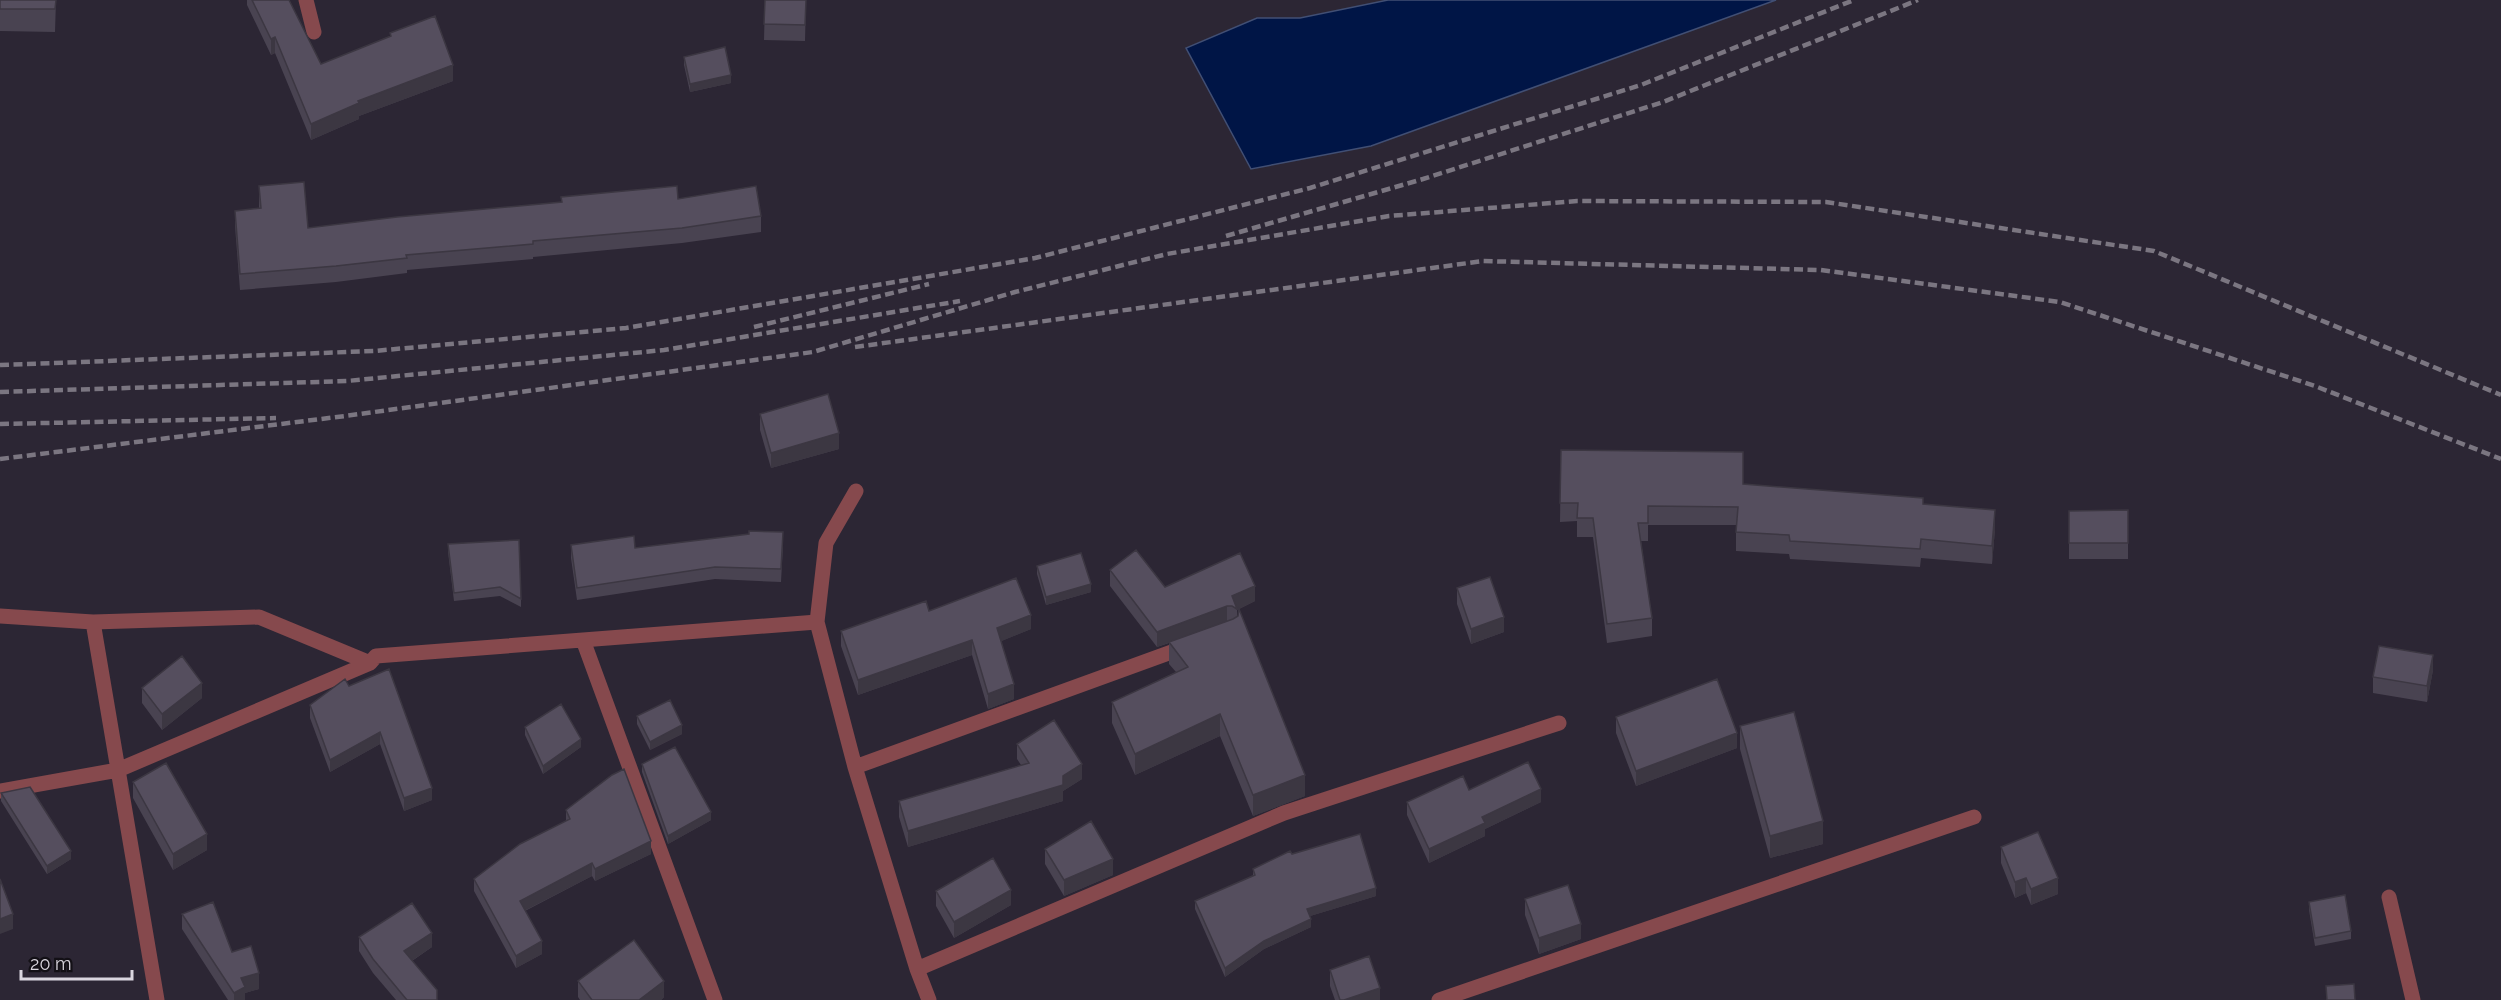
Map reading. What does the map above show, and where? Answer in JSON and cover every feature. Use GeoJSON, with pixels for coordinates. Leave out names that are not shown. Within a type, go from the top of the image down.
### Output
{"type":"FeatureCollection","features":[{"type":"Feature","properties":{"kind":"street"},"geometry":{"type":"LineString","coordinates":[[306,0],[314,32]]}},
{"type":"Feature","properties":{"kind":"street"},"geometry":{"type":"LineString","coordinates":[[856,491],[826,543],[817,622],[855,766],[917,969],[929,1000]]}},
{"type":"Feature","properties":{"kind":"street"},"geometry":{"type":"LineString","coordinates":[[0,616],[93,622],[259,617],[370,663]]}},
{"type":"Feature","properties":{"kind":"street"},"geometry":{"type":"LineString","coordinates":[[93,622],[157,1000]]}},
{"type":"Feature","properties":{"kind":"street"},"geometry":{"type":"LineString","coordinates":[[0,791],[118,770],[370,663],[376,656],[817,622]]}},
{"type":"Feature","properties":{"kind":"street"},"geometry":{"type":"LineString","coordinates":[[583,640],[714,1000]]}},
{"type":"Feature","properties":{"kind":"street"},"geometry":{"type":"LineString","coordinates":[[855,766],[1197,643]]}},
{"type":"Feature","properties":{"kind":"street"},"geometry":{"type":"LineString","coordinates":[[917,969],[1284,813],[1559,723]]}},
{"type":"Feature","properties":{"kind":"street"},"geometry":{"type":"LineString","coordinates":[[1439,1000],[1974,817]]}},
{"type":"Feature","properties":{"kind":"street"},"geometry":{"type":"LineString","coordinates":[[2389,897],[2413,1000]]}},
{"type":"Feature","properties":{"kind":"water"},"geometry":{"type":"Polygon","coordinates":[[[1388,0],[1776,0],[1371,146],[1251,169],[1186,48],[1257,18],[1300,18],[1388,0]]]}},
{"type":"Feature","properties":{"kind":"building"},"geometry":{"type":"Polygon","coordinates":[[[0,0],[56,0],[55,9],[0,9],[0,0]]]}},
{"type":"Feature","properties":{"kind":"building"},"geometry":{"type":"Polygon","coordinates":[[[252,0],[289,0],[321,64],[435,16],[453,65],[358,101],[359,103],[311,124],[275,37],[271,39],[252,0]]]}},
{"type":"Feature","properties":{"kind":"building"},"geometry":{"type":"Polygon","coordinates":[[[765,0],[806,0],[805,25],[764,24],[765,0]]]}},
{"type":"Feature","properties":{"kind":"building"},"geometry":{"type":"Polygon","coordinates":[[[725,47],[731,75],[690,84],[684,57],[725,47]]]}},
{"type":"Feature","properties":{"kind":"building"},"geometry":{"type":"Polygon","coordinates":[[[304,182],[308,228],[397,217],[562,202],[561,197],[677,186],[678,199],[756,186],[761,216],[682,228],[533,241],[533,244],[406,255],[407,258],[240,274],[235,211],[261,208],[259,186],[304,182]]]}},
{"type":"Feature","properties":{"kind":"building"},"geometry":{"type":"Polygon","coordinates":[[[828,394],[839,433],[771,453],[760,414],[828,394]]]}},
{"type":"Feature","properties":{"kind":"building"},"geometry":{"type":"Polygon","coordinates":[[[1561,450],[1743,452],[1743,484],[1923,498],[1923,504],[1995,510],[1992,546],[1921,539],[1920,549],[1790,541],[1789,535],[1736,532],[1738,507],[1648,506],[1648,523],[1638,523],[1652,618],[1607,624],[1593,518],[1577,518],[1578,503],[1560,503],[1561,450]]]}},
{"type":"Feature","properties":{"kind":"building"},"geometry":{"type":"Polygon","coordinates":[[[2128,510],[2128,543],[2069,543],[2069,511],[2128,510]]]}},
{"type":"Feature","properties":{"kind":"building"},"geometry":{"type":"Polygon","coordinates":[[[749,531],[783,532],[781,569],[715,567],[577,588],[571,545],[634,536],[635,548],[749,534],[749,531]]]}},
{"type":"Feature","properties":{"kind":"building"},"geometry":{"type":"Polygon","coordinates":[[[519,540],[521,599],[500,587],[454,593],[448,544],[519,540]]]}},
{"type":"Feature","properties":{"kind":"building"},"geometry":{"type":"Polygon","coordinates":[[[1136,550],[1165,587],[1240,553],[1255,586],[1232,596],[1237,609],[1227,606],[1157,632],[1110,570],[1136,550]]]}},
{"type":"Feature","properties":{"kind":"building"},"geometry":{"type":"Polygon","coordinates":[[[1081,553],[1091,584],[1046,597],[1037,566],[1081,553]]]}},
{"type":"Feature","properties":{"kind":"building"},"geometry":{"type":"Polygon","coordinates":[[[1490,577],[1504,617],[1471,629],[1457,588],[1490,577]]]}},
{"type":"Feature","properties":{"kind":"building"},"geometry":{"type":"Polygon","coordinates":[[[1016,578],[1031,615],[997,628],[1014,684],[988,694],[972,640],[858,680],[841,631],[926,601],[929,611],[1016,578]]]}},
{"type":"Feature","properties":{"kind":"building"},"geometry":{"type":"Polygon","coordinates":[[[1239,609],[1305,775],[1253,795],[1220,714],[1135,754],[1112,702],[1188,667],[1169,642],[1233,619],[1238,616],[1239,609]]]}},
{"type":"Feature","properties":{"kind":"building"},"geometry":{"type":"Polygon","coordinates":[[[2379,646],[2433,655],[2427,686],[2373,677],[2379,646]]]}},
{"type":"Feature","properties":{"kind":"building"},"geometry":{"type":"Polygon","coordinates":[[[182,656],[202,683],[162,714],[142,688],[182,656]]]}},
{"type":"Feature","properties":{"kind":"building"},"geometry":{"type":"Polygon","coordinates":[[[389,669],[432,788],[404,798],[380,732],[330,760],[310,705],[345,679],[349,686],[389,669]]]}},
{"type":"Feature","properties":{"kind":"building"},"geometry":{"type":"Polygon","coordinates":[[[1717,679],[1737,733],[1636,771],[1616,717],[1717,679]]]}},
{"type":"Feature","properties":{"kind":"building"},"geometry":{"type":"Polygon","coordinates":[[[670,700],[682,725],[650,742],[637,716],[670,700]]]}},
{"type":"Feature","properties":{"kind":"building"},"geometry":{"type":"Polygon","coordinates":[[[561,704],[581,739],[543,766],[525,727],[561,704]]]}},
{"type":"Feature","properties":{"kind":"building"},"geometry":{"type":"Polygon","coordinates":[[[1794,712],[1823,821],[1770,836],[1740,726],[1794,712]]]}},
{"type":"Feature","properties":{"kind":"building"},"geometry":{"type":"Polygon","coordinates":[[[1054,720],[1082,764],[1063,776],[1063,785],[908,831],[899,801],[1029,763],[1017,744],[1054,720]]]}},
{"type":"Feature","properties":{"kind":"building"},"geometry":{"type":"Polygon","coordinates":[[[675,747],[711,812],[668,836],[642,764],[675,747]]]}},
{"type":"Feature","properties":{"kind":"building"},"geometry":{"type":"Polygon","coordinates":[[[1528,762],[1541,789],[1482,817],[1485,823],[1429,849],[1407,802],[1463,776],[1469,790],[1528,762]]]}},
{"type":"Feature","properties":{"kind":"building"},"geometry":{"type":"Polygon","coordinates":[[[166,763],[207,834],[173,854],[133,782],[166,763]]]}},
{"type":"Feature","properties":{"kind":"building"},"geometry":{"type":"Polygon","coordinates":[[[624,769],[651,841],[595,869],[592,863],[520,901],[542,941],[516,956],[474,879],[520,844],[570,819],[566,810],[612,775],[624,769]]]}},
{"type":"Feature","properties":{"kind":"building"},"geometry":{"type":"Polygon","coordinates":[[[30,787],[71,851],[47,866],[1,793],[30,787]]]}},
{"type":"Feature","properties":{"kind":"building"},"geometry":{"type":"Polygon","coordinates":[[[1091,821],[1113,859],[1064,880],[1045,849],[1091,821]]]}},
{"type":"Feature","properties":{"kind":"building"},"geometry":{"type":"Polygon","coordinates":[[[2038,832],[2058,878],[2031,889],[2026,878],[2015,882],[2001,847],[2038,832]]]}},
{"type":"Feature","properties":{"kind":"building"},"geometry":{"type":"Polygon","coordinates":[[[1360,834],[1376,888],[1307,909],[1311,919],[1264,941],[1225,968],[1195,901],[1255,875],[1253,869],[1290,851],[1292,854],[1360,834]]]}},
{"type":"Feature","properties":{"kind":"building"},"geometry":{"type":"Polygon","coordinates":[[[993,858],[1011,890],[954,922],[936,891],[993,858]]]}},
{"type":"Feature","properties":{"kind":"building"},"geometry":{"type":"Polygon","coordinates":[[[0,879],[13,914],[0,919],[0,879]]]}},
{"type":"Feature","properties":{"kind":"building"},"geometry":{"type":"Polygon","coordinates":[[[1568,885],[1581,924],[1539,938],[1525,899],[1568,885]]]}},
{"type":"Feature","properties":{"kind":"building"},"geometry":{"type":"Polygon","coordinates":[[[2345,895],[2351,931],[2315,938],[2309,902],[2345,895]]]}},
{"type":"Feature","properties":{"kind":"building"},"geometry":{"type":"Polygon","coordinates":[[[213,902],[232,952],[251,946],[259,973],[241,978],[245,987],[234,993],[182,914],[213,902]]]}},
{"type":"Feature","properties":{"kind":"building"},"geometry":{"type":"Polygon","coordinates":[[[412,903],[432,933],[404,951],[437,990],[437,1000],[407,1000],[373,959],[359,937],[412,903]]]}},
{"type":"Feature","properties":{"kind":"building"},"geometry":{"type":"Polygon","coordinates":[[[634,940],[664,981],[639,1000],[592,1000],[578,981],[634,940]]]}},
{"type":"Feature","properties":{"kind":"building"},"geometry":{"type":"Polygon","coordinates":[[[1369,956],[1380,988],[1340,1000],[1330,970],[1369,956]]]}},
{"type":"Feature","properties":{"kind":"building"},"geometry":{"type":"Polygon","coordinates":[[[2354,984],[2355,1000],[2327,1000],[2326,986],[2354,984]]]}},
{"type":"Feature","properties":{"kind":"railway"},"geometry":{"type":"LineString","coordinates":[[0,365],[374,351],[626,328],[1035,258],[1310,188],[1641,85],[1854,0]]}},
{"type":"Feature","properties":{"kind":"railway"},"geometry":{"type":"LineString","coordinates":[[1226,236],[1423,179],[1663,102],[1918,0]]}},
{"type":"Feature","properties":{"kind":"railway"},"geometry":{"type":"LineString","coordinates":[[0,459],[345,416],[813,352],[1015,292],[1167,254],[1389,216],[1577,201],[1826,202],[2154,251],[2501,395]]}},
{"type":"Feature","properties":{"kind":"railway"},"geometry":{"type":"LineString","coordinates":[[855,347],[1483,261],[1821,270],[2060,302],[2315,386],[2501,459]]}},
{"type":"Feature","properties":{"kind":"railway"},"geometry":{"type":"LineString","coordinates":[[754,327],[929,284]]}},
{"type":"Feature","properties":{"kind":"railway"},"geometry":{"type":"LineString","coordinates":[[0,392],[347,381],[664,350],[960,301]]}},
{"type":"Feature","properties":{"kind":"railway"},"geometry":{"type":"LineString","coordinates":[[0,424],[276,418]]}}]}
